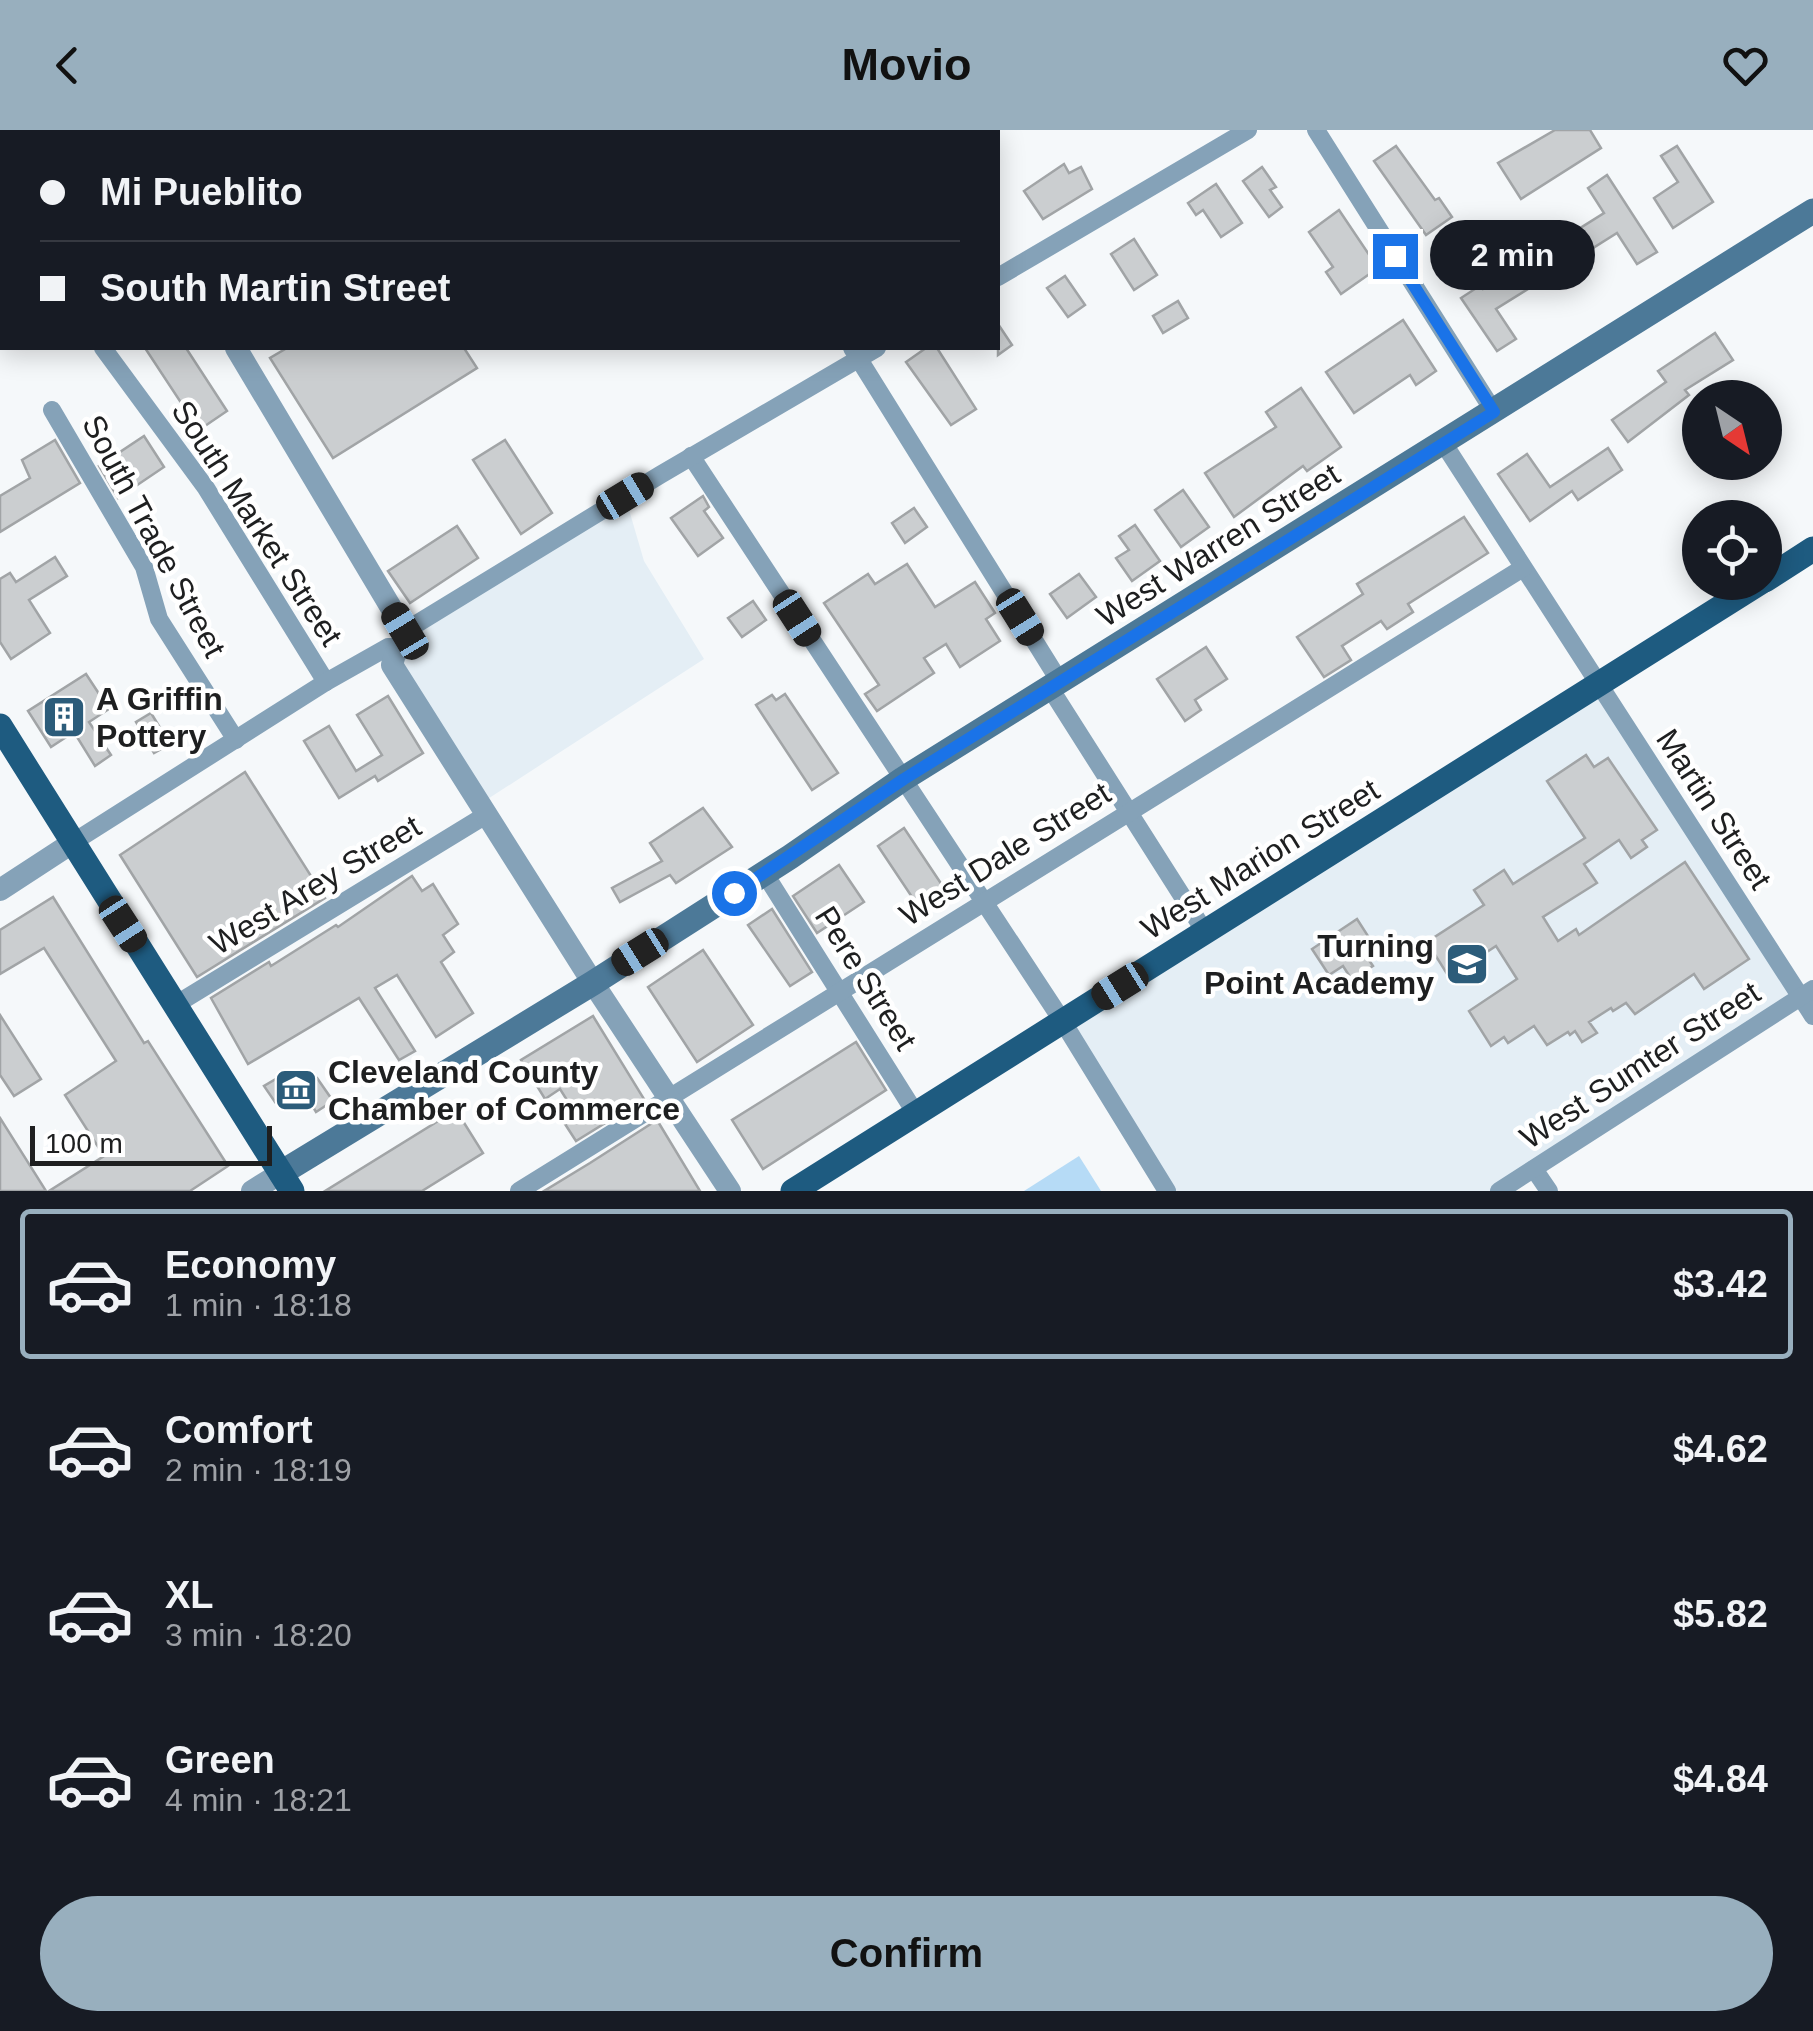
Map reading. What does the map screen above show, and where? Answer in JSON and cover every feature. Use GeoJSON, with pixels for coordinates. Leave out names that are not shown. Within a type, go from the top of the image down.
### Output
{"type":"FeatureCollection","features":[{"type":"Feature","properties":{"kind":"main road","name":"West Warren Street"},"geometry":{"type":"LineString","coordinates":[[286,1182],[765,874],[904,779],[1813,211]]}},
{"type":"Feature","properties":{"kind":"main road","name":"West Marion Street"},"geometry":{"type":"LineString","coordinates":[[1782,569],[1813,550]]}},
{"type":"Feature","properties":{"kind":"main road","name":"West Marion Street"},"geometry":{"type":"LineString","coordinates":[[793,1191],[1733,600]]}},
{"type":"Feature","properties":{"kind":"main road"},"geometry":{"type":"LineString","coordinates":[[0,726],[286,1182]]}},
{"type":"Feature","properties":{"kind":"street"},"geometry":{"type":"LineString","coordinates":[[1000,276],[1248,130]]}},
{"type":"Feature","properties":{"kind":"street"},"geometry":{"type":"LineString","coordinates":[[1316,130],[1494,412]]}},
{"type":"Feature","properties":{"kind":"street","name":"South Market Street"},"geometry":{"type":"LineString","coordinates":[[105,350],[206,488],[326,682]]}},
{"type":"Feature","properties":{"kind":"street"},"geometry":{"type":"LineString","coordinates":[[237,350],[404,639]]}},
{"type":"Feature","properties":{"kind":"street"},"geometry":{"type":"LineString","coordinates":[[0,890],[855,353],[1205,932]]}},
{"type":"Feature","properties":{"kind":"street","name":"South Trade Street"},"geometry":{"type":"LineString","coordinates":[[52,410],[144,566],[159,620],[236,740]]}},
{"type":"Feature","properties":{"kind":"street","name":"Martin Street"},"geometry":{"type":"LineString","coordinates":[[1444,444],[1598,685],[1807,992],[1813,1016]]}},
{"type":"Feature","properties":{"kind":"street"},"geometry":{"type":"LineString","coordinates":[[691,456],[1063,1022],[1168,1191]]}},
{"type":"Feature","properties":{"kind":"street","name":"West Dale Street"},"geometry":{"type":"LineString","coordinates":[[519,1191],[1523,568]]}},
{"type":"Feature","properties":{"kind":"street"},"geometry":{"type":"LineString","coordinates":[[404,639],[392,665],[593,984],[730,1191]]}},
{"type":"Feature","properties":{"kind":"street","name":"West Arey Street"},"geometry":{"type":"LineString","coordinates":[[175,1005],[486,815]]}},
{"type":"Feature","properties":{"kind":"street","name":"Pere Street"},"geometry":{"type":"LineString","coordinates":[[765,874],[916,1114]]}},
{"type":"Feature","properties":{"kind":"street","name":"West Sumter Street"},"geometry":{"type":"LineString","coordinates":[[1500,1191],[1807,992]]}},
{"type":"Feature","properties":{"kind":"street"},"geometry":{"type":"LineString","coordinates":[[1534,1169],[1549,1191]]}},
{"type":"Feature","properties":{"kind":"street","name":"West Warren Street"},"geometry":{"type":"LineString","coordinates":[[252,1191],[286,1182]]}},
{"type":"Feature","properties":{"kind":"shaded area"},"geometry":{"type":"Polygon","coordinates":[[[625,496],[644,561],[704,659],[480,804],[395,654],[407,638],[625,496]]]}},
{"type":"Feature","properties":{"kind":"shaded area","name":"Turning Point Academy"},"geometry":{"type":"Polygon","coordinates":[[[1598,685],[1801,996],[1500,1191],[1167,1191],[1063,1022],[1598,685]]]}},
{"type":"Feature","properties":{"kind":"shaded area"},"geometry":{"type":"Polygon","coordinates":[[[1079,1156],[1101,1191],[1024,1191],[1079,1156]]]}},
{"type":"Feature","properties":{"kind":"building"},"geometry":{"type":"Polygon","coordinates":[[[1555,130],[1590,130],[1601,148],[1521,199],[1498,163],[1555,130]]]}},
{"type":"Feature","properties":{"kind":"building"},"geometry":{"type":"Polygon","coordinates":[[[1396,146],[1452,217],[1426,235],[1374,161],[1396,146]]]}},
{"type":"Feature","properties":{"kind":"building"},"geometry":{"type":"Polygon","coordinates":[[[1677,146],[1713,202],[1673,228],[1654,198],[1678,182],[1661,156],[1677,146]]]}},
{"type":"Feature","properties":{"kind":"building"},"geometry":{"type":"Polygon","coordinates":[[[1064,164],[1069,173],[1081,167],[1092,189],[1043,219],[1024,191],[1064,164]]]}},
{"type":"Feature","properties":{"kind":"building"},"geometry":{"type":"Polygon","coordinates":[[[1262,167],[1276,187],[1270,190],[1282,207],[1269,217],[1243,181],[1262,167]]]}},
{"type":"Feature","properties":{"kind":"building"},"geometry":{"type":"Polygon","coordinates":[[[1607,175],[1657,252],[1637,264],[1617,233],[1496,309],[1516,339],[1497,351],[1461,298],[1481,285],[1483,289],[1604,213],[1588,188],[1607,175]]]}},
{"type":"Feature","properties":{"kind":"building"},"geometry":{"type":"Polygon","coordinates":[[[1216,184],[1242,223],[1221,237],[1203,210],[1196,215],[1188,203],[1216,184]]]}},
{"type":"Feature","properties":{"kind":"building"},"geometry":{"type":"Polygon","coordinates":[[[1339,210],[1378,268],[1341,294],[1326,272],[1333,267],[1309,232],[1339,210]]]}},
{"type":"Feature","properties":{"kind":"building"},"geometry":{"type":"Polygon","coordinates":[[[1134,239],[1157,275],[1134,290],[1111,254],[1134,239]]]}},
{"type":"Feature","properties":{"kind":"building"},"geometry":{"type":"Polygon","coordinates":[[[1065,276],[1085,305],[1068,317],[1047,288],[1065,276]]]}},
{"type":"Feature","properties":{"kind":"building"},"geometry":{"type":"Polygon","coordinates":[[[1178,301],[1188,318],[1163,333],[1153,316],[1178,301]]]}},
{"type":"Feature","properties":{"kind":"building"},"geometry":{"type":"Polygon","coordinates":[[[1403,320],[1436,371],[1416,385],[1410,375],[1354,413],[1326,372],[1403,320]]]}},
{"type":"Feature","properties":{"kind":"building"},"geometry":{"type":"Polygon","coordinates":[[[1000,327],[1012,345],[998,355],[1000,350],[1000,327]]]}},
{"type":"Feature","properties":{"kind":"building"},"geometry":{"type":"Polygon","coordinates":[[[1715,333],[1733,360],[1701,380],[1682,380],[1682,400],[1628,442],[1612,420],[1666,382],[1658,371],[1715,333]]]}},
{"type":"Feature","properties":{"kind":"building"},"geometry":{"type":"Polygon","coordinates":[[[146,350],[187,350],[227,411],[199,430],[146,350]]]}},
{"type":"Feature","properties":{"kind":"building"},"geometry":{"type":"Polygon","coordinates":[[[284,350],[465,350],[477,368],[333,458],[270,358],[284,350]]]}},
{"type":"Feature","properties":{"kind":"building"},"geometry":{"type":"Polygon","coordinates":[[[923,350],[938,350],[976,409],[951,425],[906,362],[923,350]]]}},
{"type":"Feature","properties":{"kind":"building"},"geometry":{"type":"Polygon","coordinates":[[[1301,388],[1341,447],[1307,471],[1303,466],[1234,517],[1205,473],[1276,427],[1266,412],[1301,388]]]}},
{"type":"Feature","properties":{"kind":"building"},"geometry":{"type":"Polygon","coordinates":[[[144,436],[164,467],[118,498],[99,466],[144,436]]]}},
{"type":"Feature","properties":{"kind":"building"},"geometry":{"type":"Polygon","coordinates":[[[55,440],[80,483],[0,532],[0,496],[30,478],[22,460],[55,440]]]}},
{"type":"Feature","properties":{"kind":"building"},"geometry":{"type":"Polygon","coordinates":[[[505,440],[552,513],[521,534],[473,460],[505,440]]]}},
{"type":"Feature","properties":{"kind":"building"},"geometry":{"type":"Polygon","coordinates":[[[1608,448],[1622,470],[1578,500],[1572,491],[1530,521],[1498,474],[1527,454],[1550,487],[1608,448]]]}},
{"type":"Feature","properties":{"kind":"building"},"geometry":{"type":"Polygon","coordinates":[[[1183,490],[1209,527],[1181,547],[1155,510],[1183,490]]]}},
{"type":"Feature","properties":{"kind":"building"},"geometry":{"type":"Polygon","coordinates":[[[703,496],[709,507],[704,511],[723,538],[698,556],[671,518],[703,496]]]}},
{"type":"Feature","properties":{"kind":"building"},"geometry":{"type":"Polygon","coordinates":[[[914,508],[927,527],[905,543],[892,523],[914,508]]]}},
{"type":"Feature","properties":{"kind":"building"},"geometry":{"type":"Polygon","coordinates":[[[1464,517],[1488,553],[1408,604],[1413,612],[1387,629],[1381,621],[1342,646],[1351,660],[1324,677],[1297,637],[1363,594],[1357,584],[1464,517]]]}},
{"type":"Feature","properties":{"kind":"building"},"geometry":{"type":"Polygon","coordinates":[[[1135,525],[1160,561],[1132,581],[1116,558],[1129,550],[1119,536],[1135,525]]]}},
{"type":"Feature","properties":{"kind":"building"},"geometry":{"type":"Polygon","coordinates":[[[457,526],[478,558],[410,603],[388,571],[457,526]]]}},
{"type":"Feature","properties":{"kind":"building"},"geometry":{"type":"Polygon","coordinates":[[[55,557],[67,576],[29,600],[50,633],[11,659],[0,642],[0,579],[10,573],[16,582],[55,557]]]}},
{"type":"Feature","properties":{"kind":"building"},"geometry":{"type":"Polygon","coordinates":[[[907,564],[935,607],[975,582],[995,613],[986,619],[1000,641],[960,667],[946,644],[924,658],[934,673],[877,711],[865,694],[879,685],[824,603],[868,574],[875,584],[907,564]]]}},
{"type":"Feature","properties":{"kind":"building"},"geometry":{"type":"Polygon","coordinates":[[[1079,574],[1096,597],[1067,618],[1050,594],[1079,574]]]}},
{"type":"Feature","properties":{"kind":"building"},"geometry":{"type":"Polygon","coordinates":[[[753,601],[766,620],[742,637],[728,618],[753,601]]]}},
{"type":"Feature","properties":{"kind":"building"},"geometry":{"type":"Polygon","coordinates":[[[1206,647],[1227,679],[1195,700],[1201,710],[1185,721],[1157,679],[1206,647]]]}},
{"type":"Feature","properties":{"kind":"building","name":"A Griffin Pottery"},"geometry":{"type":"Polygon","coordinates":[[[86,674],[109,709],[89,722],[111,755],[95,766],[74,732],[51,747],[28,711],[86,674]]]}},
{"type":"Feature","properties":{"kind":"building"},"geometry":{"type":"Polygon","coordinates":[[[785,694],[838,773],[812,790],[756,705],[772,695],[776,700],[785,694]]]}},
{"type":"Feature","properties":{"kind":"building"},"geometry":{"type":"Polygon","coordinates":[[[388,696],[423,753],[378,781],[375,776],[339,798],[304,741],[329,726],[356,771],[382,755],[357,715],[388,696]]]}},
{"type":"Feature","properties":{"kind":"building"},"geometry":{"type":"Polygon","coordinates":[[[151,713],[170,744],[154,753],[136,722],[151,713]]]}},
{"type":"Feature","properties":{"kind":"building"},"geometry":{"type":"Polygon","coordinates":[[[1586,755],[1594,767],[1608,758],[1657,830],[1642,840],[1647,847],[1631,858],[1619,840],[1584,864],[1597,883],[1543,917],[1558,941],[1576,929],[1579,935],[1685,862],[1749,959],[1704,989],[1694,974],[1635,1014],[1626,1003],[1613,1011],[1611,1008],[1589,1022],[1597,1033],[1582,1042],[1575,1031],[1547,1045],[1534,1026],[1508,1043],[1504,1037],[1491,1046],[1469,1011],[1517,979],[1496,946],[1449,977],[1427,942],[1484,905],[1474,890],[1504,870],[1513,884],[1585,838],[1547,781],[1586,755]]]}},
{"type":"Feature","properties":{"kind":"building"},"geometry":{"type":"Polygon","coordinates":[[[245,772],[325,898],[197,977],[120,855],[245,772]]]}},
{"type":"Feature","properties":{"kind":"building"},"geometry":{"type":"Polygon","coordinates":[[[703,808],[732,847],[676,883],[670,875],[620,902],[612,888],[662,861],[650,843],[703,808]]]}},
{"type":"Feature","properties":{"kind":"building"},"geometry":{"type":"Polygon","coordinates":[[[904,828],[946,891],[920,909],[878,846],[904,828]]]}},
{"type":"Feature","properties":{"kind":"building"},"geometry":{"type":"Polygon","coordinates":[[[839,865],[864,902],[817,933],[793,896],[839,865]]]}},
{"type":"Feature","properties":{"kind":"building"},"geometry":{"type":"Polygon","coordinates":[[[412,876],[422,891],[433,884],[458,924],[443,935],[454,952],[441,962],[473,1013],[436,1037],[397,975],[375,988],[415,1051],[399,1060],[359,998],[248,1064],[211,998],[269,962],[271,966],[338,927],[412,876]]]}},
{"type":"Feature","properties":{"kind":"building"},"geometry":{"type":"Polygon","coordinates":[[[53,897],[144,1043],[148,1041],[228,1166],[190,1191],[49,1191],[104,1156],[65,1095],[116,1061],[44,948],[0,974],[0,930],[53,897]]]}},
{"type":"Feature","properties":{"kind":"building"},"geometry":{"type":"Polygon","coordinates":[[[772,909],[812,972],[790,986],[748,925],[772,909]]]}},
{"type":"Feature","properties":{"kind":"building"},"geometry":{"type":"Polygon","coordinates":[[[1357,919],[1368,936],[1357,943],[1373,966],[1352,980],[1343,966],[1329,975],[1312,949],[1357,919]]]}},
{"type":"Feature","properties":{"kind":"building"},"geometry":{"type":"Polygon","coordinates":[[[703,950],[753,1025],[697,1062],[648,987],[703,950]]]}},
{"type":"Feature","properties":{"kind":"building"},"geometry":{"type":"Polygon","coordinates":[[[0,1015],[41,1079],[14,1096],[0,1075],[0,1015]]]}},
{"type":"Feature","properties":{"kind":"building"},"geometry":{"type":"Polygon","coordinates":[[[593,1016],[644,1099],[576,1141],[565,1124],[577,1116],[560,1089],[545,1099],[521,1060],[593,1016]]]}},
{"type":"Feature","properties":{"kind":"building"},"geometry":{"type":"Polygon","coordinates":[[[856,1042],[886,1090],[763,1169],[732,1120],[856,1042]]]}},
{"type":"Feature","properties":{"kind":"building","name":"Cleveland County Chamber of Commerce"},"geometry":{"type":"Polygon","coordinates":[[[286,1073],[317,1078],[333,1101],[316,1112],[309,1100],[285,1095],[275,1102],[264,1086],[286,1073]]]}},
{"type":"Feature","properties":{"kind":"building"},"geometry":{"type":"Polygon","coordinates":[[[456,1110],[483,1153],[422,1191],[325,1191],[456,1110]]]}},
{"type":"Feature","properties":{"kind":"building"},"geometry":{"type":"Polygon","coordinates":[[[0,1118],[46,1191],[0,1191],[0,1118]]]}},
{"type":"Feature","properties":{"kind":"building"},"geometry":{"type":"Polygon","coordinates":[[[657,1120],[700,1191],[544,1191],[590,1163],[657,1120]]]}},
{"type":"Feature","properties":{"kind":"place","name":"A Griffin Pottery"},"geometry":{"type":"Point","coordinates":[64,717]}},
{"type":"Feature","properties":{"kind":"place","name":"Turning Point Academy"},"geometry":{"type":"Point","coordinates":[1467,964]}},
{"type":"Feature","properties":{"kind":"place","name":"Cleveland County Chamber of Commerce"},"geometry":{"type":"Point","coordinates":[296,1090]}},
{"type":"Feature","properties":{"kind":"route"},"geometry":{"type":"LineString","coordinates":[[734,893],[904,779],[1494,412],[1395,256]]}}]}
